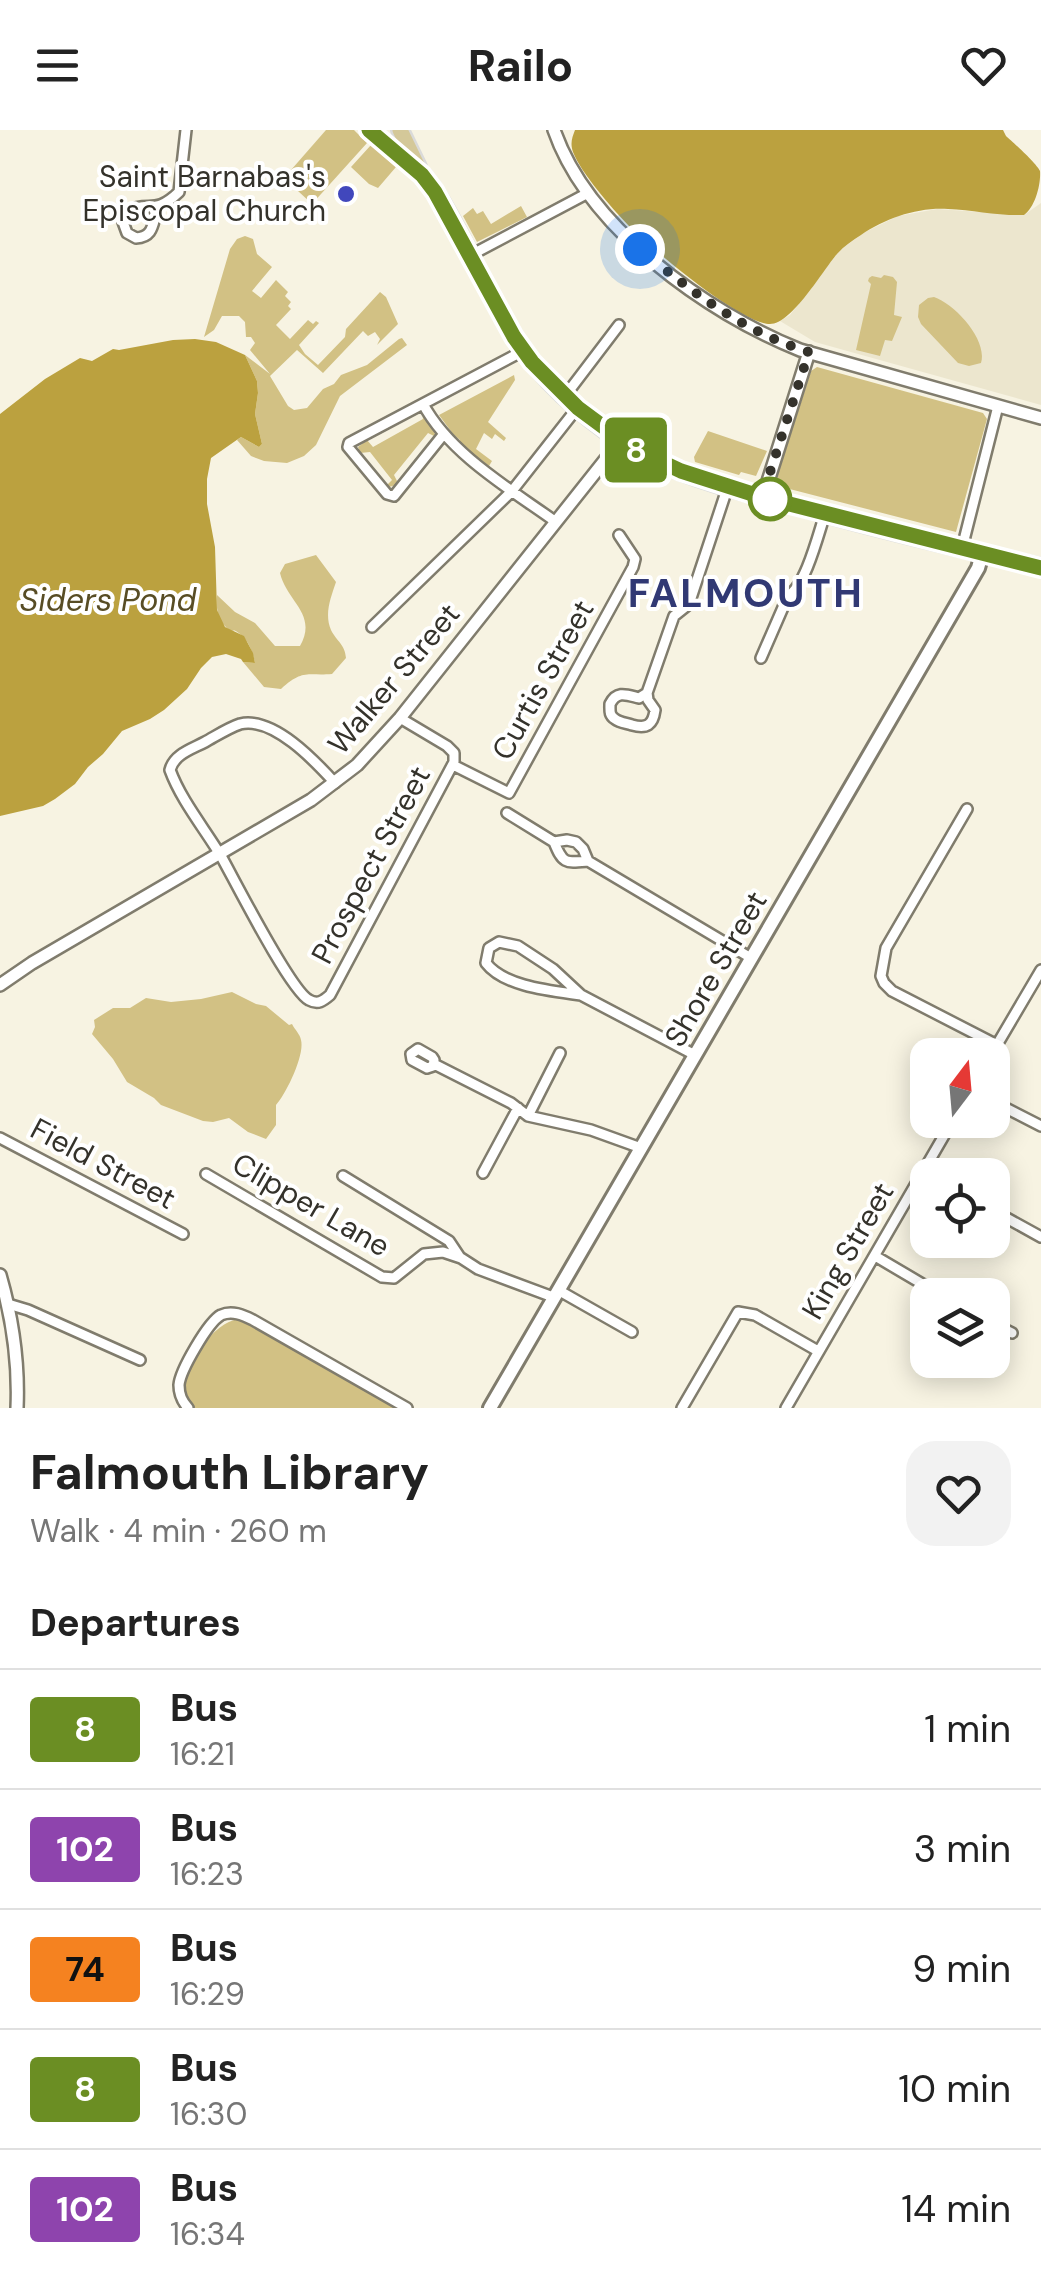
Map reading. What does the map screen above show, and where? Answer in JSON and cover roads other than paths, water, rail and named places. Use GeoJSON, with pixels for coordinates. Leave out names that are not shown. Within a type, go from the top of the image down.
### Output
{"type":"FeatureCollection","features":[{"type":"Feature","properties":{"kind":"main road"},"geometry":{"type":"LineString","coordinates":[[369,130],[388,138],[422,175],[449,214],[523,350],[540,372],[621,440],[666,465],[762,497],[1041,568]]}},
{"type":"Feature","properties":{"kind":"main road"},"geometry":{"type":"LineString","coordinates":[[400,130],[422,175]]}},
{"type":"Feature","properties":{"kind":"main road","name":"Shore Street"},"geometry":{"type":"LineString","coordinates":[[490,1408],[978,568],[982,554]]}},
{"type":"Feature","properties":{"kind":"street"},"geometry":{"type":"LineString","coordinates":[[158,208],[179,192],[186,130]]}},
{"type":"Feature","properties":{"kind":"street"},"geometry":{"type":"LineString","coordinates":[[554,130],[588,193],[626,235],[677,279],[760,332],[809,352],[1041,418]]}},
{"type":"Feature","properties":{"kind":"street"},"geometry":{"type":"LineString","coordinates":[[471,254],[588,193]]}},
{"type":"Feature","properties":{"kind":"street"},"geometry":{"type":"LineString","coordinates":[[372,627],[512,490],[619,325]]}},
{"type":"Feature","properties":{"kind":"street"},"geometry":{"type":"LineString","coordinates":[[443,434],[394,496],[387,494],[348,446],[523,350]]}},
{"type":"Feature","properties":{"kind":"street"},"geometry":{"type":"LineString","coordinates":[[762,497],[809,352]]}},
{"type":"Feature","properties":{"kind":"street"},"geometry":{"type":"LineString","coordinates":[[423,404],[443,434],[556,522]]}},
{"type":"Feature","properties":{"kind":"street"},"geometry":{"type":"LineString","coordinates":[[962,548],[998,406]]}},
{"type":"Feature","properties":{"kind":"street","name":"Walker Street"},"geometry":{"type":"LineString","coordinates":[[0,985],[46,954],[312,800],[368,756],[621,440]]}},
{"type":"Feature","properties":{"kind":"street"},"geometry":{"type":"LineString","coordinates":[[647,692],[639,698],[616,695],[609,708],[614,718],[641,728],[655,716],[647,692],[674,616],[689,604],[728,486]]}},
{"type":"Feature","properties":{"kind":"street"},"geometry":{"type":"LineString","coordinates":[[762,658],[788,596],[795,593],[825,514]]}},
{"type":"Feature","properties":{"kind":"street","name":"Curtis Street"},"geometry":{"type":"LineString","coordinates":[[453,765],[510,794],[634,567],[635,559],[619,535]]}},
{"type":"Feature","properties":{"kind":"street","name":"Prospect Street"},"geometry":{"type":"LineString","coordinates":[[220,855],[301,993],[312,1001],[324,1001],[455,759],[450,748],[400,718]]}},
{"type":"Feature","properties":{"kind":"street"},"geometry":{"type":"LineString","coordinates":[[220,855],[172,775],[175,758],[234,726],[255,724],[280,734],[335,784]]}},
{"type":"Feature","properties":{"kind":"street"},"geometry":{"type":"LineString","coordinates":[[967,809],[886,948],[881,976],[892,991],[983,1038]]}},
{"type":"Feature","properties":{"kind":"street"},"geometry":{"type":"LineString","coordinates":[[507,813],[554,842],[576,842],[588,862]]}},
{"type":"Feature","properties":{"kind":"street"},"geometry":{"type":"LineString","coordinates":[[554,842],[564,860],[588,862],[751,958]]}},
{"type":"Feature","properties":{"kind":"street"},"geometry":{"type":"LineString","coordinates":[[582,995],[544,990],[500,976],[488,966],[487,953],[499,942],[518,946],[553,969],[582,995],[695,1054]]}},
{"type":"Feature","properties":{"kind":"street"},"geometry":{"type":"LineString","coordinates":[[1001,1038],[1041,970]]}},
{"type":"Feature","properties":{"kind":"street"},"geometry":{"type":"LineString","coordinates":[[528,1116],[560,1053]]}},
{"type":"Feature","properties":{"kind":"street"},"geometry":{"type":"LineString","coordinates":[[434,1064],[528,1116],[590,1130],[640,1148]]}},
{"type":"Feature","properties":{"kind":"street"},"geometry":{"type":"LineString","coordinates":[[482,1173],[518,1108]]}},
{"type":"Feature","properties":{"kind":"street"},"geometry":{"type":"LineString","coordinates":[[1010,1110],[1041,1126]]}},
{"type":"Feature","properties":{"kind":"street","name":"Field Street"},"geometry":{"type":"LineString","coordinates":[[0,1138],[183,1234]]}},
{"type":"Feature","properties":{"kind":"street","name":"Clipper Lane"},"geometry":{"type":"LineString","coordinates":[[206,1174],[382,1277],[394,1278],[424,1254],[443,1252],[461,1258]]}},
{"type":"Feature","properties":{"kind":"street"},"geometry":{"type":"LineString","coordinates":[[344,1176],[448,1241],[461,1258],[478,1270],[556,1294],[632,1332]]}},
{"type":"Feature","properties":{"kind":"street","name":"King Street"},"geometry":{"type":"LineString","coordinates":[[786,1408],[910,1200]]}},
{"type":"Feature","properties":{"kind":"street"},"geometry":{"type":"LineString","coordinates":[[1010,1220],[1041,1237]]}},
{"type":"Feature","properties":{"kind":"street"},"geometry":{"type":"LineString","coordinates":[[875,1256],[912,1278]]}},
{"type":"Feature","properties":{"kind":"street"},"geometry":{"type":"LineString","coordinates":[[0,1275],[17,1362],[17,1408]]}},
{"type":"Feature","properties":{"kind":"street"},"geometry":{"type":"LineString","coordinates":[[8,1304],[140,1360]]}},
{"type":"Feature","properties":{"kind":"street"},"geometry":{"type":"LineString","coordinates":[[682,1408],[738,1312],[755,1316],[818,1352]]}},
{"type":"Feature","properties":{"kind":"street"},"geometry":{"type":"LineString","coordinates":[[188,1408],[180,1390],[185,1368],[211,1324],[221,1315],[232,1313],[252,1320],[407,1408]]}},
{"type":"Feature","properties":{"kind":"water"},"geometry":{"type":"Polygon","coordinates":[[[575,130],[1003,130],[1038,168],[1039,183],[1034,201],[1024,215],[937,209],[881,223],[843,248],[797,306],[779,322],[770,324],[756,321],[718,299],[628,225],[577,160],[572,146],[575,130]]]}},
{"type":"Feature","properties":{"kind":"water","name":"Siders Pond"},"geometry":{"type":"Polygon","coordinates":[[[195,339],[216,342],[245,355],[257,381],[255,414],[262,444],[259,447],[241,437],[211,458],[207,479],[217,610],[225,627],[244,636],[255,663],[226,654],[212,657],[164,710],[122,731],[75,784],[55,799],[43,806],[0,816],[0,414],[80,358],[92,361],[113,349],[195,339]]]}},
{"type":"Feature","properties":{"kind":"place","name":"Saint Barnabas's Episcopal Church"},"geometry":{"type":"Point","coordinates":[346,194]}},
{"type":"Feature","properties":{"kind":"district","name":"FALMOUTH"},"geometry":{"type":"Point","coordinates":[746,593]}}]}
